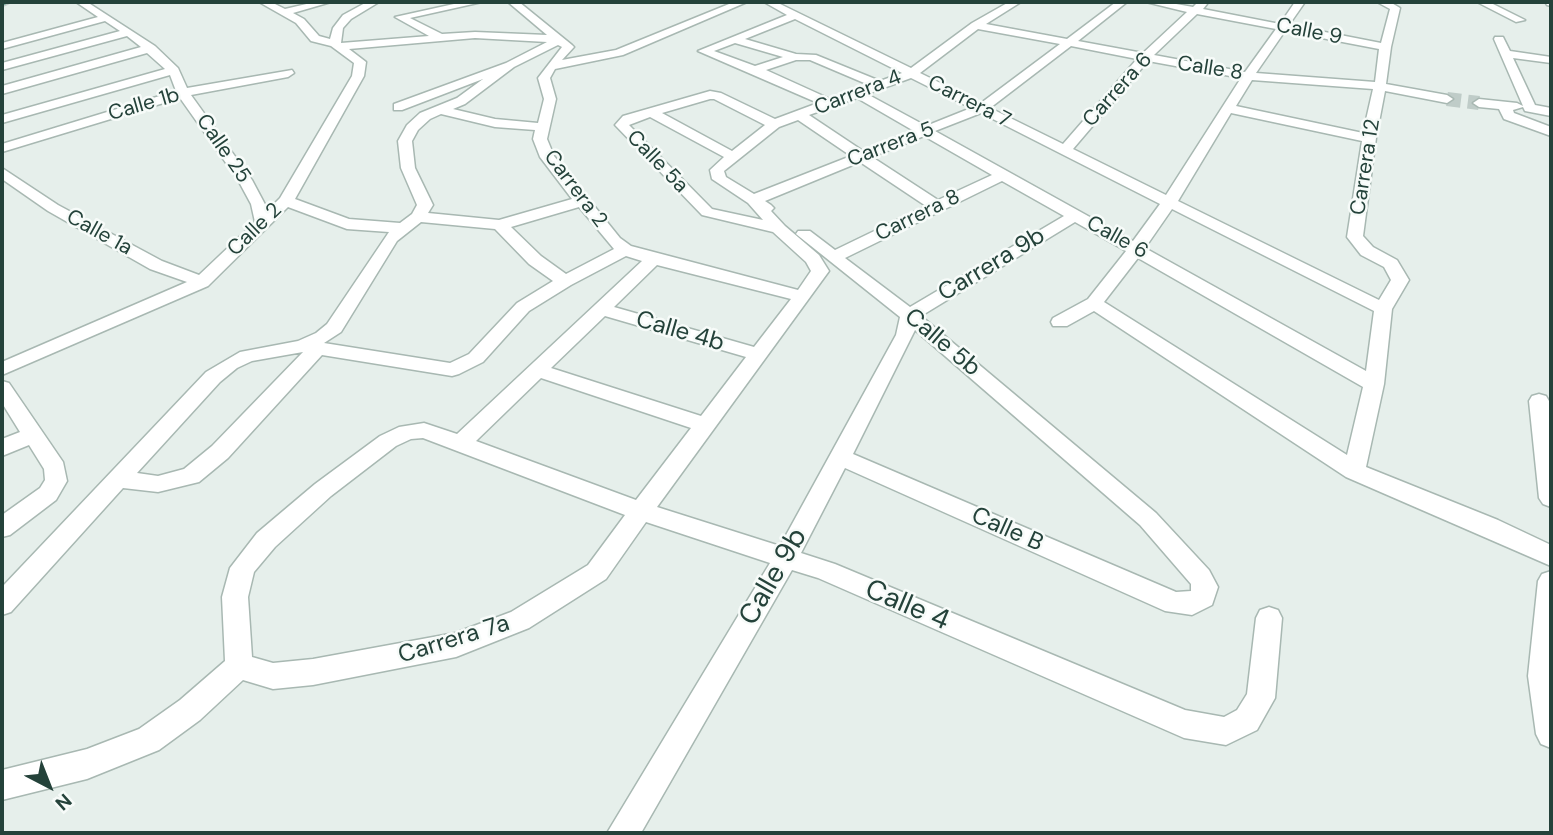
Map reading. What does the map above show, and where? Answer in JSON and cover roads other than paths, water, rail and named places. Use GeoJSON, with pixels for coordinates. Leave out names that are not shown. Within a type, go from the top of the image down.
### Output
{"type":"FeatureCollection","features":[{"type":"Feature","properties":{"kind":"street","name":"Calle 25"},"geometry":{"type":"LineString","coordinates":[[81,2],[151,48],[174,70],[183,93],[259,204],[262,221]]}},
{"type":"Feature","properties":{"kind":"street"},"geometry":{"type":"LineString","coordinates":[[264,2],[300,20],[314,39],[338,44],[495,35],[564,43]]}},
{"type":"Feature","properties":{"kind":"street"},"geometry":{"type":"LineString","coordinates":[[286,12],[326,2]]}},
{"type":"Feature","properties":{"kind":"street"},"geometry":{"type":"LineString","coordinates":[[338,44],[338,28],[347,17],[374,2]]}},
{"type":"Feature","properties":{"kind":"street"},"geometry":{"type":"LineString","coordinates":[[442,37],[399,19],[477,2]]}},
{"type":"Feature","properties":{"kind":"street"},"geometry":{"type":"LineString","coordinates":[[513,2],[564,43],[595,59]]}},
{"type":"Feature","properties":{"kind":"street"},"geometry":{"type":"LineString","coordinates":[[551,66],[619,53],[718,7],[742,2]]}},
{"type":"Feature","properties":{"kind":"street","name":"Carrera 7"},"geometry":{"type":"LineString","coordinates":[[769,2],[1383,309]]}},
{"type":"Feature","properties":{"kind":"street","name":"Carrera 4"},"geometry":{"type":"LineString","coordinates":[[734,157],[774,124],[912,73],[976,25],[1016,2]]}},
{"type":"Feature","properties":{"kind":"street","name":"Carrera 5"},"geometry":{"type":"LineString","coordinates":[[753,200],[982,108],[1122,2]]}},
{"type":"Feature","properties":{"kind":"street","name":"Calle 9"},"geometry":{"type":"LineString","coordinates":[[1151,2],[1200,6],[1283,27],[1385,47]]}},
{"type":"Feature","properties":{"kind":"street"},"geometry":{"type":"LineString","coordinates":[[1060,322],[1094,303],[1136,249],[1170,201],[1248,76],[1300,2]]}},
{"type":"Feature","properties":{"kind":"street"},"geometry":{"type":"LineString","coordinates":[[1482,2],[1520,20]]}},
{"type":"Feature","properties":{"kind":"street","name":"Carrera 12"},"geometry":{"type":"LineString","coordinates":[[1354,471],[1374,383],[1383,309],[1400,280],[1391,264],[1367,251],[1355,237],[1369,138],[1385,47],[1395,8],[1387,3]]}},
{"type":"Feature","properties":{"kind":"street","name":"Carrera 6"},"geometry":{"type":"LineString","coordinates":[[1065,150],[1144,58],[1200,6]]}},
{"type":"Feature","properties":{"kind":"street"},"geometry":{"type":"LineString","coordinates":[[693,47],[734,39],[796,15]]}},
{"type":"Feature","properties":{"kind":"street"},"geometry":{"type":"LineString","coordinates":[[2,46],[106,18]]}},
{"type":"Feature","properties":{"kind":"street","name":"Calle 8"},"geometry":{"type":"LineString","coordinates":[[976,25],[1248,76],[1380,86],[1447,99]]}},
{"type":"Feature","properties":{"kind":"street"},"geometry":{"type":"LineString","coordinates":[[2,67],[129,32]]}},
{"type":"Feature","properties":{"kind":"street"},"geometry":{"type":"LineString","coordinates":[[660,36],[755,70],[830,104]]}},
{"type":"Feature","properties":{"kind":"street"},"geometry":{"type":"LineString","coordinates":[[734,39],[794,57],[812,57],[882,86]]}},
{"type":"Feature","properties":{"kind":"street"},"geometry":{"type":"LineString","coordinates":[[1499,39],[1530,108]]}},
{"type":"Feature","properties":{"kind":"street"},"geometry":{"type":"LineString","coordinates":[[398,107],[564,43]]}},
{"type":"Feature","properties":{"kind":"street"},"geometry":{"type":"LineString","coordinates":[[551,66],[564,43]]}},
{"type":"Feature","properties":{"kind":"street","name":"Calle 2"},"geometry":{"type":"LineString","coordinates":[[2,369],[202,282],[262,221],[286,201],[358,76],[360,62],[338,44]]}},
{"type":"Feature","properties":{"kind":"street"},"geometry":{"type":"LineString","coordinates":[[2,90],[151,48]]}},
{"type":"Feature","properties":{"kind":"street"},"geometry":{"type":"LineString","coordinates":[[1507,54],[1551,60]]}},
{"type":"Feature","properties":{"kind":"street"},"geometry":{"type":"LineString","coordinates":[[755,70],[794,57]]}},
{"type":"Feature","properties":{"kind":"street"},"geometry":{"type":"LineString","coordinates":[[118,479],[158,484],[191,476],[220,452],[310,348],[334,328],[391,238],[418,217],[425,205],[408,168],[405,141],[417,121],[461,101],[510,65]]}},
{"type":"Feature","properties":{"kind":"street","name":"Carrera 2"},"geometry":{"type":"LineString","coordinates":[[551,66],[544,78],[550,99],[540,139],[547,157],[581,201],[625,250],[802,296]]}},
{"type":"Feature","properties":{"kind":"street"},"geometry":{"type":"LineString","coordinates":[[3,117],[174,70]]}},
{"type":"Feature","properties":{"kind":"street","name":"Calle 1b"},"geometry":{"type":"LineString","coordinates":[[2,148],[183,93],[288,73]]}},
{"type":"Feature","properties":{"kind":"street","name":"Calle 6"},"geometry":{"type":"LineString","coordinates":[[859,94],[1374,383]]}},
{"type":"Feature","properties":{"kind":"street","name":"Calle 5a"},"geometry":{"type":"LineString","coordinates":[[774,124],[710,95],[628,119],[622,125],[701,208],[719,216],[779,229]]}},
{"type":"Feature","properties":{"kind":"street"},"geometry":{"type":"LineString","coordinates":[[1479,103],[1551,112]]}},
{"type":"Feature","properties":{"kind":"street"},"geometry":{"type":"LineString","coordinates":[[1504,106],[1509,116],[1551,132]]}},
{"type":"Feature","properties":{"kind":"street"},"geometry":{"type":"LineString","coordinates":[[1227,108],[1369,138]]}},
{"type":"Feature","properties":{"kind":"street"},"geometry":{"type":"LineString","coordinates":[[441,110],[495,123],[541,127]]}},
{"type":"Feature","properties":{"kind":"street"},"geometry":{"type":"LineString","coordinates":[[651,112],[734,157]]}},
{"type":"Feature","properties":{"kind":"street"},"geometry":{"type":"LineString","coordinates":[[800,115],[936,206]]}},
{"type":"Feature","properties":{"kind":"street","name":"Calle 5b"},"geometry":{"type":"LineString","coordinates":[[734,157],[717,170],[717,176],[786,219],[909,314],[1157,529],[1200,577],[1205,587],[1203,597],[1192,604],[1174,603]]}},
{"type":"Feature","properties":{"kind":"street","name":"Calle 1a"},"geometry":{"type":"LineString","coordinates":[[2,172],[53,208],[144,258],[202,282]]}},
{"type":"Feature","properties":{"kind":"street","name":"Carrera 8"},"geometry":{"type":"LineString","coordinates":[[833,257],[1003,175]]}},
{"type":"Feature","properties":{"kind":"street","name":"Carrera 7a"},"geometry":{"type":"LineString","coordinates":[[239,666],[273,676],[313,672],[456,645],[520,620],[597,572],[820,271],[818,265],[779,229],[753,200]]}},
{"type":"Feature","properties":{"kind":"street"},"geometry":{"type":"LineString","coordinates":[[286,201],[347,224],[402,228]]}},
{"type":"Feature","properties":{"kind":"street"},"geometry":{"type":"LineString","coordinates":[[418,217],[500,225],[581,201]]}},
{"type":"Feature","properties":{"kind":"street","name":"Carrera 9b"},"geometry":{"type":"LineString","coordinates":[[909,314],[1076,215]]}},
{"type":"Feature","properties":{"kind":"street"},"geometry":{"type":"LineString","coordinates":[[500,225],[536,260],[565,281]]}},
{"type":"Feature","properties":{"kind":"street"},"geometry":{"type":"LineString","coordinates":[[2,604],[213,377],[230,364],[247,356],[310,348],[452,370],[476,358],[523,307],[565,281],[625,250]]}},
{"type":"Feature","properties":{"kind":"street"},"geometry":{"type":"LineString","coordinates":[[2,785],[88,764],[149,740],[190,710],[239,666],[234,597],[243,568],[266,540],[323,490],[407,432],[424,430],[462,442],[654,259]]}},
{"type":"Feature","properties":{"kind":"street"},"geometry":{"type":"LineString","coordinates":[[1094,303],[1354,471],[1490,527],[1551,556]]}},
{"type":"Feature","properties":{"kind":"street","name":"Calle 4b"},"geometry":{"type":"LineString","coordinates":[[602,309],[758,354]]}},
{"type":"Feature","properties":{"kind":"street","name":"Calle 9b"},"geometry":{"type":"LineString","coordinates":[[623,833],[787,557],[905,335],[909,314]]}},
{"type":"Feature","properties":{"kind":"street"},"geometry":{"type":"LineString","coordinates":[[539,371],[705,425]]}},
{"type":"Feature","properties":{"kind":"street"},"geometry":{"type":"LineString","coordinates":[[2,388],[54,468],[56,481],[48,494],[2,528]]}},
{"type":"Feature","properties":{"kind":"street"},"geometry":{"type":"LineString","coordinates":[[1539,401],[1551,498]]}},
{"type":"Feature","properties":{"kind":"street"},"geometry":{"type":"LineString","coordinates":[[2,448],[33,435]]}},
{"type":"Feature","properties":{"kind":"street","name":"Calle 4"},"geometry":{"type":"LineString","coordinates":[[462,442],[641,511],[826,571],[1184,724],[1226,732],[1247,720],[1261,698],[1269,618]]}},
{"type":"Feature","properties":{"kind":"street","name":"Calle B"},"geometry":{"type":"LineString","coordinates":[[840,457],[1174,603]]}},
{"type":"Feature","properties":{"kind":"street"},"geometry":{"type":"LineString","coordinates":[[1551,581],[1542,676],[1551,734]]}},
{"type":"Feature","properties":{"kind":"tunnel"},"geometry":{"type":"LineString","coordinates":[[1447,99],[1479,103]]}}]}
